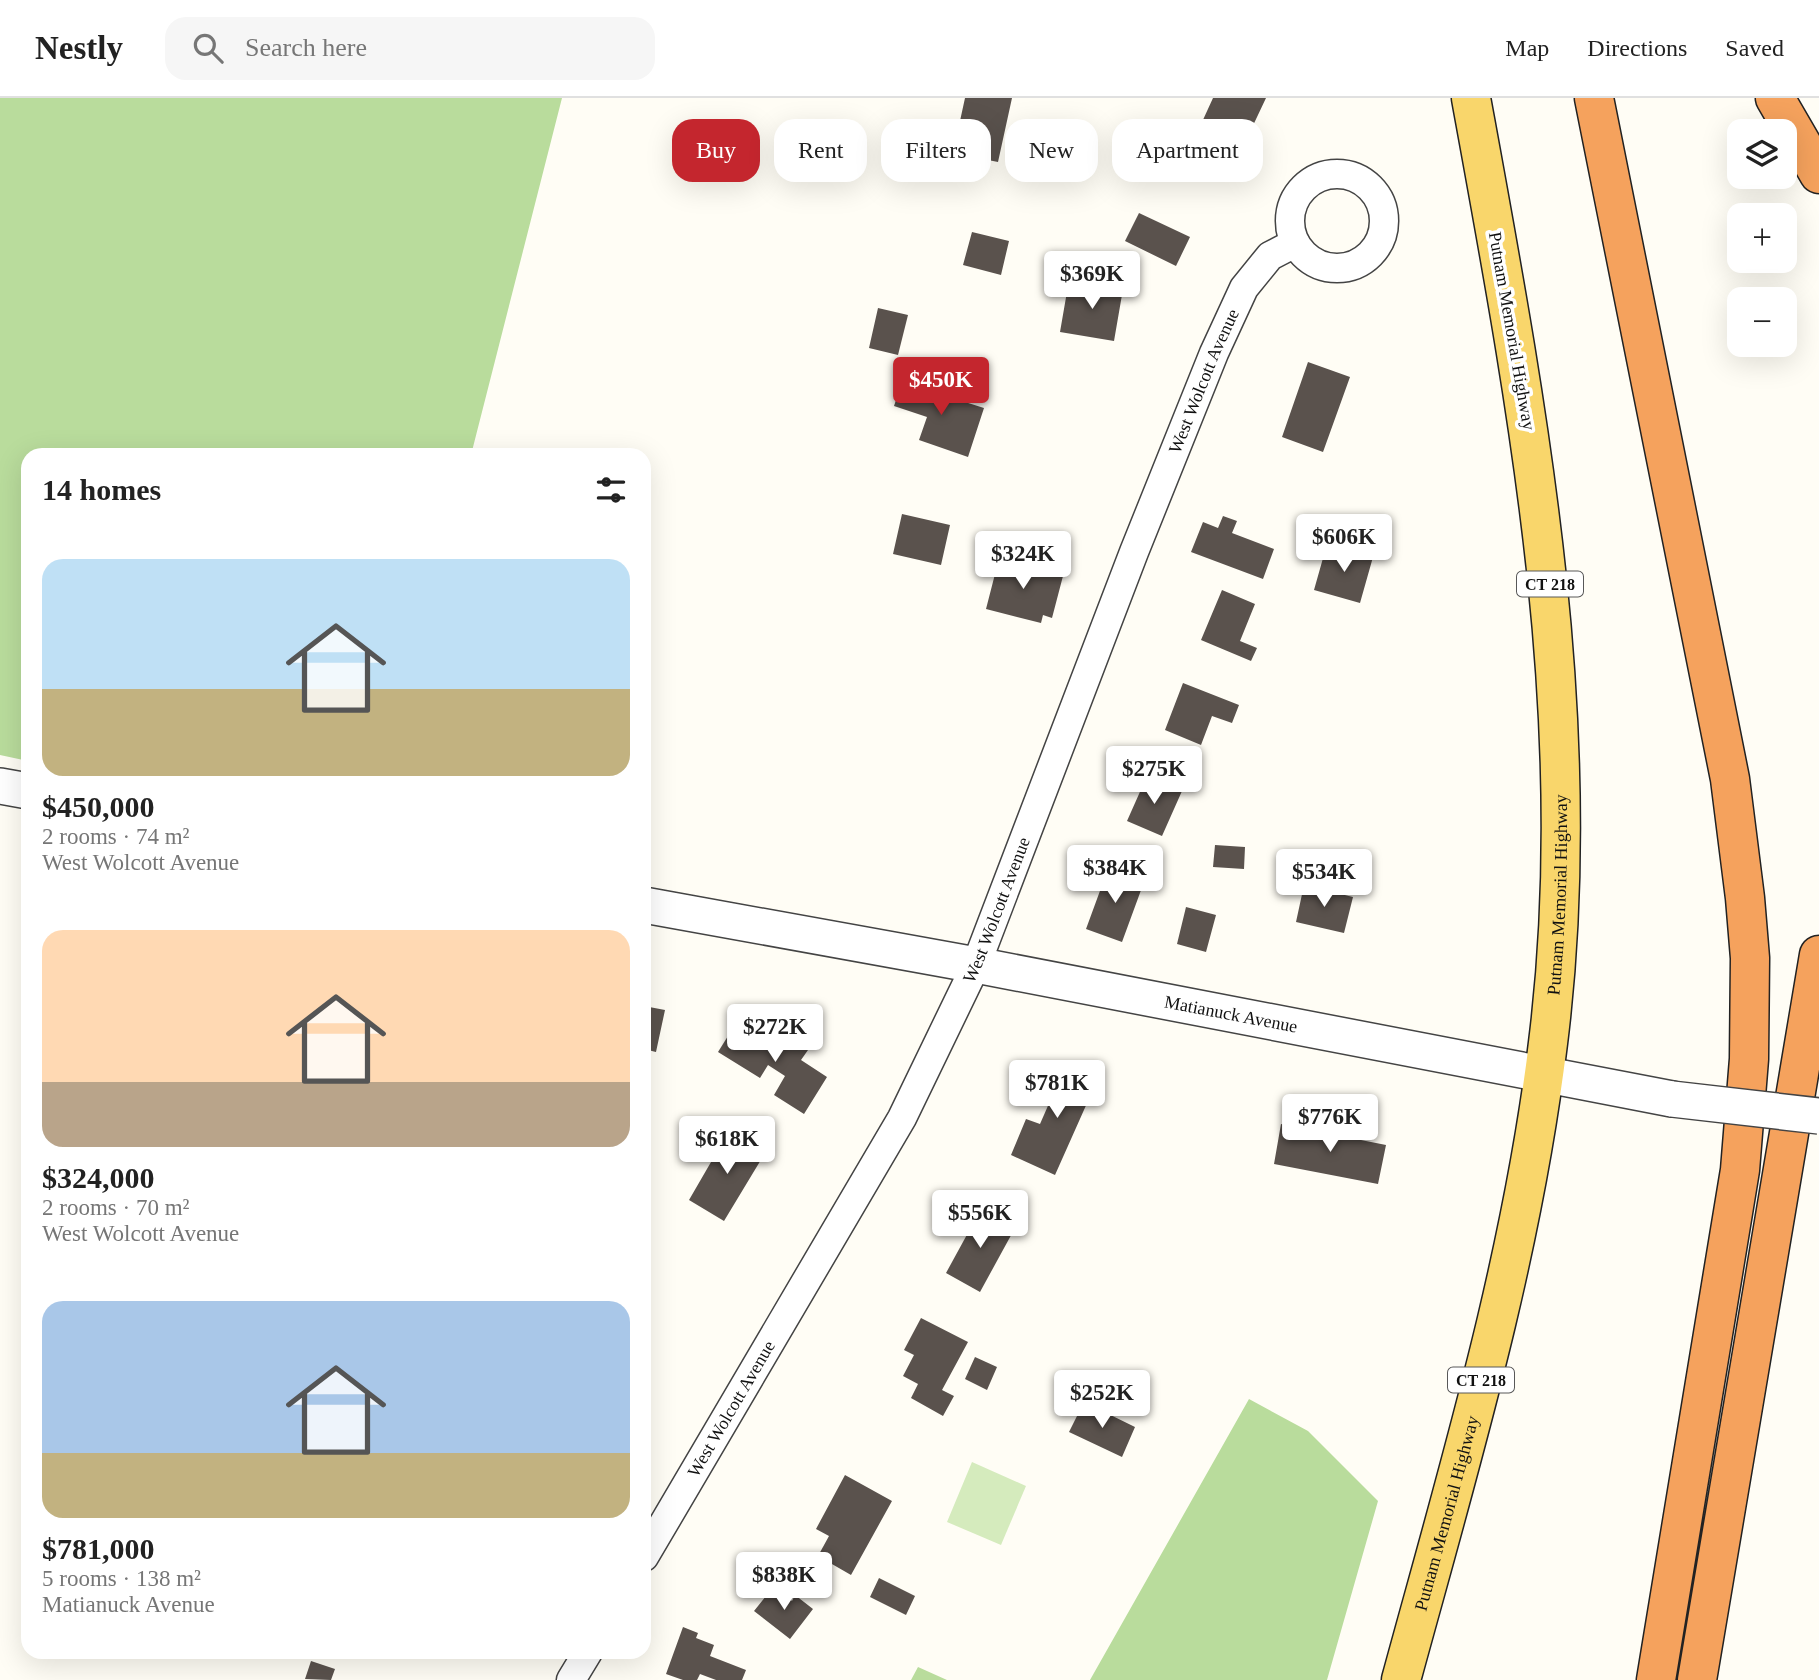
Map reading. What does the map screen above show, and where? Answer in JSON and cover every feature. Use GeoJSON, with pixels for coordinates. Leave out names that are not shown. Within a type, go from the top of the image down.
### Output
{"type":"FeatureCollection","features":[{"type":"Feature","properties":{"kind":"highway"},"geometry":{"type":"LineString","coordinates":[[1594,98],[1730,779],[1745,898],[1749,958],[1749,1059],[1739,1181],[1656,1680]]}},
{"type":"Feature","properties":{"kind":"highway"},"geometry":{"type":"LineString","coordinates":[[1775,98],[1819,174]]}},
{"type":"Feature","properties":{"kind":"highway"},"geometry":{"type":"LineString","coordinates":[[1697,1680],[1819,955]]}},
{"type":"Feature","properties":{"kind":"main road","name":"Putnam Memorial Highway"},"geometry":{"type":"LineString","coordinates":[[1401,1680],[1500,1299],[1528,1176],[1544,1076],[1557,949],[1560,724],[1556,652],[1534,463],[1471,98]]}},
{"type":"Feature","properties":{"kind":"street","name":"West Wolcott Avenue"},"geometry":{"type":"LineString","coordinates":[[651,1545],[902,1118],[976,965],[1134,552],[1214,353],[1244,288],[1270,256],[1295,243]]}},
{"type":"Feature","properties":{"kind":"street"},"geometry":{"type":"LineString","coordinates":[[0,786],[21,790]]}},
{"type":"Feature","properties":{"kind":"street","name":"Matianuck Avenue"},"geometry":{"type":"LineString","coordinates":[[651,906],[976,965],[1672,1099],[1819,1115]]}},
{"type":"Feature","properties":{"kind":"street"},"geometry":{"type":"LineString","coordinates":[[571,1680],[584,1659]]}},
{"type":"Feature","properties":{"kind":"green space"},"geometry":{"type":"Polygon","coordinates":[[[0,98],[562,98],[473,448],[21,448],[21,760],[0,755],[0,98]]]}},
{"type":"Feature","properties":{"kind":"green space"},"geometry":{"type":"Polygon","coordinates":[[[1249,1399],[1308,1431],[1378,1501],[1327,1680],[1090,1680],[1249,1399]]]}},
{"type":"Feature","properties":{"kind":"green space"},"geometry":{"type":"Polygon","coordinates":[[[972,1462],[1026,1486],[1001,1545],[947,1522],[972,1462]]]}},
{"type":"Feature","properties":{"kind":"green space"},"geometry":{"type":"Polygon","coordinates":[[[918,1667],[947,1680],[911,1680],[918,1667]]]}},
{"type":"Feature","properties":{"kind":"building"},"geometry":{"type":"Polygon","coordinates":[[[965,98],[1012,98],[1007,119],[1005,119],[998,162],[991,161],[991,119],[960,119],[965,98]]]}},
{"type":"Feature","properties":{"kind":"building"},"geometry":{"type":"Polygon","coordinates":[[[1213,98],[1266,98],[1256,119],[1203,119],[1213,98]]]}},
{"type":"Feature","properties":{"kind":"building"},"geometry":{"type":"Polygon","coordinates":[[[1139,213],[1190,237],[1176,266],[1125,241],[1139,213]]]}},
{"type":"Feature","properties":{"kind":"building"},"geometry":{"type":"Polygon","coordinates":[[[972,232],[1009,241],[1001,275],[963,265],[972,232]]]}},
{"type":"Feature","properties":{"kind":"building"},"geometry":{"type":"Polygon","coordinates":[[[1069,280],[1123,289],[1114,341],[1060,332],[1069,280]]]}},
{"type":"Feature","properties":{"kind":"building"},"geometry":{"type":"Polygon","coordinates":[[[878,308],[908,315],[898,355],[869,348],[878,308]]]}},
{"type":"Feature","properties":{"kind":"building"},"geometry":{"type":"Polygon","coordinates":[[[1308,362],[1350,377],[1323,452],[1282,437],[1308,362]]]}},
{"type":"Feature","properties":{"kind":"building"},"geometry":{"type":"Polygon","coordinates":[[[904,376],[928,384],[927,390],[984,408],[968,457],[919,440],[927,417],[894,406],[904,376]]]}},
{"type":"Feature","properties":{"kind":"building"},"geometry":{"type":"Polygon","coordinates":[[[902,514],[950,525],[941,565],[893,554],[902,514]]]}},
{"type":"Feature","properties":{"kind":"building"},"geometry":{"type":"Polygon","coordinates":[[[1223,516],[1237,521],[1232,533],[1274,549],[1263,579],[1191,552],[1203,522],[1218,528],[1223,516]]]}},
{"type":"Feature","properties":{"kind":"building"},"geometry":{"type":"Polygon","coordinates":[[[1327,544],[1373,557],[1360,603],[1314,590],[1327,544]]]}},
{"type":"Feature","properties":{"kind":"building"},"geometry":{"type":"Polygon","coordinates":[[[994,559],[1063,576],[1052,618],[1043,615],[1041,623],[986,609],[995,574],[990,573],[994,559]]]}},
{"type":"Feature","properties":{"kind":"building"},"geometry":{"type":"Polygon","coordinates":[[[1222,590],[1255,604],[1240,641],[1257,648],[1251,661],[1201,640],[1222,590]]]}},
{"type":"Feature","properties":{"kind":"building"},"geometry":{"type":"Polygon","coordinates":[[[1183,683],[1239,705],[1232,723],[1212,716],[1201,745],[1165,730],[1183,683]]]}},
{"type":"Feature","properties":{"kind":"building"},"geometry":{"type":"Polygon","coordinates":[[[1147,776],[1182,791],[1162,836],[1127,821],[1147,776]]]}},
{"type":"Feature","properties":{"kind":"building"},"geometry":{"type":"Polygon","coordinates":[[[1215,845],[1245,847],[1244,869],[1213,867],[1215,845]]]}},
{"type":"Feature","properties":{"kind":"building"},"geometry":{"type":"Polygon","coordinates":[[[1108,869],[1144,882],[1122,942],[1086,929],[1108,869]]]}},
{"type":"Feature","properties":{"kind":"building"},"geometry":{"type":"Polygon","coordinates":[[[1304,885],[1353,897],[1344,933],[1296,922],[1304,885]]]}},
{"type":"Feature","properties":{"kind":"building"},"geometry":{"type":"Polygon","coordinates":[[[1186,907],[1216,915],[1206,952],[1177,944],[1186,907]]]}},
{"type":"Feature","properties":{"kind":"building"},"geometry":{"type":"Polygon","coordinates":[[[651,1007],[665,1010],[656,1052],[651,1051],[651,1007]]]}},
{"type":"Feature","properties":{"kind":"building"},"geometry":{"type":"Polygon","coordinates":[[[738,1020],[777,1045],[784,1034],[808,1050],[801,1060],[827,1077],[804,1114],[774,1095],[785,1076],[768,1065],[760,1078],[718,1052],[738,1020]]]}},
{"type":"Feature","properties":{"kind":"building"},"geometry":{"type":"Polygon","coordinates":[[[1068,1060],[1100,1074],[1055,1175],[1011,1155],[1026,1119],[1040,1124],[1068,1060]]]}},
{"type":"Feature","properties":{"kind":"building"},"geometry":{"type":"Polygon","coordinates":[[[1281,1124],[1386,1145],[1378,1184],[1274,1164],[1281,1124]]]}},
{"type":"Feature","properties":{"kind":"building"},"geometry":{"type":"Polygon","coordinates":[[[729,1131],[765,1153],[724,1221],[689,1200],[729,1131]]]}},
{"type":"Feature","properties":{"kind":"building"},"geometry":{"type":"Polygon","coordinates":[[[981,1209],[1015,1228],[980,1292],[946,1273],[981,1209]]]}},
{"type":"Feature","properties":{"kind":"building"},"geometry":{"type":"Polygon","coordinates":[[[921,1318],[968,1342],[942,1390],[954,1396],[943,1416],[911,1398],[918,1384],[903,1376],[914,1355],[904,1350],[921,1318]]]}},
{"type":"Feature","properties":{"kind":"building"},"geometry":{"type":"Polygon","coordinates":[[[975,1357],[997,1367],[987,1390],[965,1379],[975,1357]]]}},
{"type":"Feature","properties":{"kind":"building"},"geometry":{"type":"Polygon","coordinates":[[[1084,1402],[1135,1427],[1122,1457],[1069,1432],[1084,1402]]]}},
{"type":"Feature","properties":{"kind":"building"},"geometry":{"type":"Polygon","coordinates":[[[845,1475],[892,1501],[851,1575],[818,1556],[829,1536],[816,1529],[845,1475]]]}},
{"type":"Feature","properties":{"kind":"building"},"geometry":{"type":"Polygon","coordinates":[[[879,1578],[915,1596],[906,1615],[870,1597],[879,1578]]]}},
{"type":"Feature","properties":{"kind":"building"},"geometry":{"type":"Polygon","coordinates":[[[774,1586],[792,1601],[795,1595],[813,1609],[790,1639],[754,1611],[774,1586]]]}},
{"type":"Feature","properties":{"kind":"building"},"geometry":{"type":"Polygon","coordinates":[[[683,1627],[698,1633],[696,1638],[714,1645],[710,1656],[746,1670],[742,1680],[716,1680],[700,1674],[697,1680],[683,1680],[666,1674],[683,1627]]]}},
{"type":"Feature","properties":{"kind":"building"},"geometry":{"type":"Polygon","coordinates":[[[311,1661],[335,1669],[331,1680],[305,1679],[311,1661]]]}}]}
